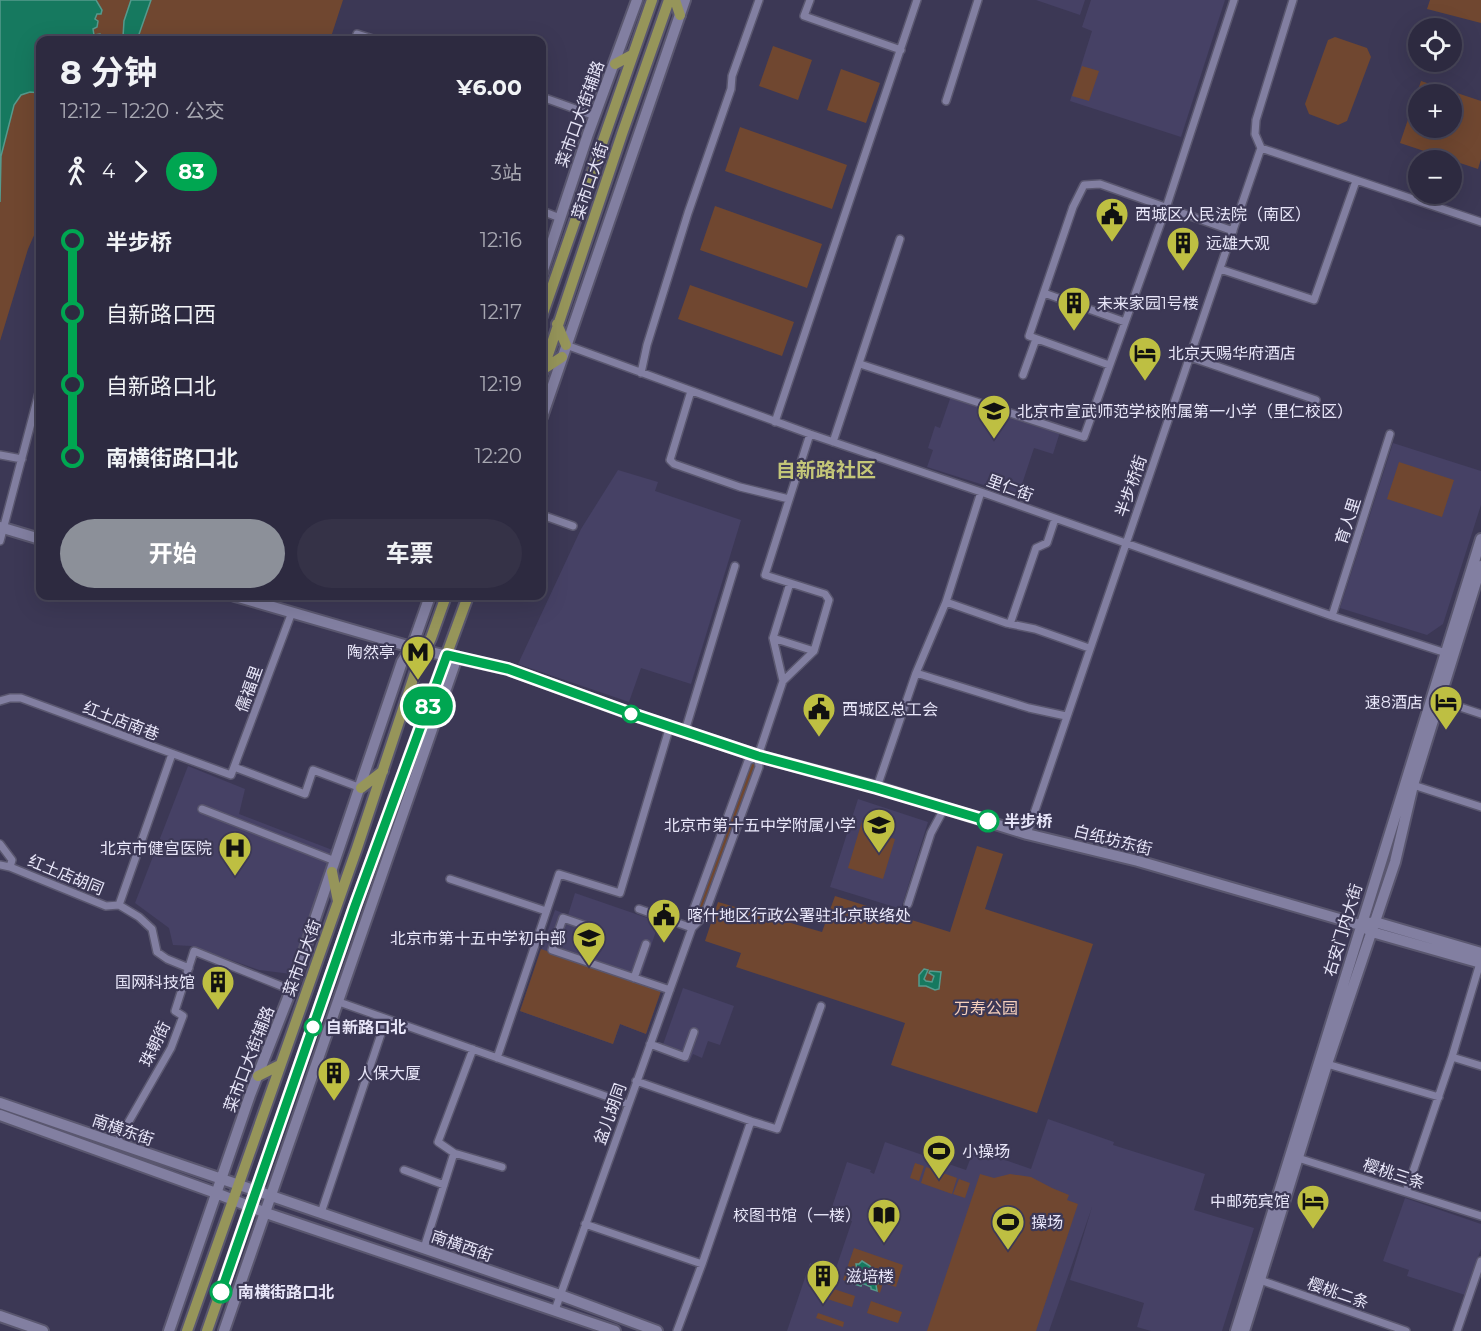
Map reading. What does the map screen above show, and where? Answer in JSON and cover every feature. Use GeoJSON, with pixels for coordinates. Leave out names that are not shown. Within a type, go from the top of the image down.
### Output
{"type":"FeatureCollection","features":[{"type":"Feature","properties":{"kind":"main road","name":"菜市口大街辅路"},"geometry":{"type":"LineString","coordinates":[[546,261],[636,0]]}},
{"type":"Feature","properties":{"kind":"main road","name":"菜市口大街"},"geometry":{"type":"LineString","coordinates":[[546,304],[652,0]]}},
{"type":"Feature","properties":{"kind":"main road","name":"菜市口大街"},"geometry":{"type":"LineString","coordinates":[[546,358],[669,0]]}},
{"type":"Feature","properties":{"kind":"main road"},"geometry":{"type":"LineString","coordinates":[[675,0],[680,15]]}},
{"type":"Feature","properties":{"kind":"main road"},"geometry":{"type":"LineString","coordinates":[[546,405],[685,0]]}},
{"type":"Feature","properties":{"kind":"main road"},"geometry":{"type":"LineString","coordinates":[[615,64],[632,56]]}},
{"type":"Feature","properties":{"kind":"main road"},"geometry":{"type":"LineString","coordinates":[[557,324],[567,345]]}},
{"type":"Feature","properties":{"kind":"main road"},"geometry":{"type":"LineString","coordinates":[[546,368],[562,357]]}},
{"type":"Feature","properties":{"kind":"main road"},"geometry":{"type":"LineString","coordinates":[[2,528],[36,538]]}},
{"type":"Feature","properties":{"kind":"main road","name":"右安门内大街"},"geometry":{"type":"LineString","coordinates":[[1244,1331],[1257,1278],[1360,925],[1481,539]]}},
{"type":"Feature","properties":{"kind":"main road","name":"右安门内大街"},"geometry":{"type":"LineString","coordinates":[[1294,1156],[1395,862],[1413,786],[1481,566]]}},
{"type":"Feature","properties":{"kind":"main road","name":"白纸坊东街"},"geometry":{"type":"LineString","coordinates":[[249,600],[425,651],[508,669],[758,756],[945,807],[1027,834],[1138,861],[1360,925]]}},
{"type":"Feature","properties":{"kind":"main road","name":"菜市口大街辅路"},"geometry":{"type":"LineString","coordinates":[[169,1331],[220,1179],[291,990],[402,662],[412,647],[429,600]]}},
{"type":"Feature","properties":{"kind":"main road","name":"菜市口大街"},"geometry":{"type":"LineString","coordinates":[[187,1331],[417,668],[444,600]]}},
{"type":"Feature","properties":{"kind":"main road","name":"菜市口大街"},"geometry":{"type":"LineString","coordinates":[[207,1331],[355,906],[452,656],[463,609],[468,600]]}},
{"type":"Feature","properties":{"kind":"main road"},"geometry":{"type":"LineString","coordinates":[[224,1331],[339,1002],[452,656]]}},
{"type":"Feature","properties":{"kind":"main road"},"geometry":{"type":"LineString","coordinates":[[361,788],[383,771]]}},
{"type":"Feature","properties":{"kind":"main road"},"geometry":{"type":"LineString","coordinates":[[334,866],[338,901]]}},
{"type":"Feature","properties":{"kind":"main road"},"geometry":{"type":"LineString","coordinates":[[1360,925],[1481,960]]}},
{"type":"Feature","properties":{"kind":"main road"},"geometry":{"type":"LineString","coordinates":[[258,1076],[280,1065]]}},
{"type":"Feature","properties":{"kind":"main road","name":"南横东街"},"geometry":{"type":"LineString","coordinates":[[0,1103],[257,1191]]}},
{"type":"Feature","properties":{"kind":"main road","name":"南横东街"},"geometry":{"type":"LineString","coordinates":[[0,1115],[216,1193],[251,1208]]}},
{"type":"Feature","properties":{"kind":"main road","name":"南横西街"},"geometry":{"type":"LineString","coordinates":[[257,1191],[560,1295],[657,1331]]}},
{"type":"Feature","properties":{"kind":"main road","name":"南横西街"},"geometry":{"type":"LineString","coordinates":[[251,1208],[615,1331]]}},
{"type":"Feature","properties":{"kind":"main road","name":"右安门内大街"},"geometry":{"type":"LineString","coordinates":[[1236,1331],[1257,1278]]}},
{"type":"Feature","properties":{"kind":"main road"},"geometry":{"type":"LineString","coordinates":[[0,1316],[44,1331]]}},
{"type":"Feature","properties":{"kind":"main road"},"geometry":{"type":"LineString","coordinates":[[0,1323],[24,1331]]}},
{"type":"Feature","properties":{"kind":"street"},"geometry":{"type":"LineString","coordinates":[[641,374],[647,345],[688,213],[759,0]]}},
{"type":"Feature","properties":{"kind":"street"},"geometry":{"type":"LineString","coordinates":[[810,0],[804,16],[901,50]]}},
{"type":"Feature","properties":{"kind":"street"},"geometry":{"type":"LineString","coordinates":[[946,101],[978,0]]}},
{"type":"Feature","properties":{"kind":"street"},"geometry":{"type":"LineString","coordinates":[[860,364],[1084,437],[1166,208],[1234,0]]}},
{"type":"Feature","properties":{"kind":"street","name":"半步桥街"},"geometry":{"type":"LineString","coordinates":[[1027,834],[1261,148],[1255,134],[1256,120],[1293,0]]}},
{"type":"Feature","properties":{"kind":"street"},"geometry":{"type":"LineString","coordinates":[[776,422],[901,50],[915,1]]}},
{"type":"Feature","properties":{"kind":"street"},"geometry":{"type":"LineString","coordinates":[[546,99],[595,116]]}},
{"type":"Feature","properties":{"kind":"street"},"geometry":{"type":"LineString","coordinates":[[1261,148],[1481,222]]}},
{"type":"Feature","properties":{"kind":"street"},"geometry":{"type":"LineString","coordinates":[[1220,269],[1314,300],[1356,181]]}},
{"type":"Feature","properties":{"kind":"street"},"geometry":{"type":"LineString","coordinates":[[1109,365],[1029,336],[1073,207],[1084,185],[1100,184],[1233,231]]}},
{"type":"Feature","properties":{"kind":"street"},"geometry":{"type":"LineString","coordinates":[[546,213],[560,218]]}},
{"type":"Feature","properties":{"kind":"street"},"geometry":{"type":"LineString","coordinates":[[833,442],[900,239]]}},
{"type":"Feature","properties":{"kind":"street"},"geometry":{"type":"LineString","coordinates":[[1044,293],[1125,322]]}},
{"type":"Feature","properties":{"kind":"street"},"geometry":{"type":"LineString","coordinates":[[1023,375],[1036,339]]}},
{"type":"Feature","properties":{"kind":"street","name":"里仁街"},"geometry":{"type":"LineString","coordinates":[[567,345],[810,434],[1332,616],[1446,653]]}},
{"type":"Feature","properties":{"kind":"street"},"geometry":{"type":"LineString","coordinates":[[1190,357],[1316,400]]}},
{"type":"Feature","properties":{"kind":"street"},"geometry":{"type":"LineString","coordinates":[[691,391],[670,460],[674,464],[740,486],[789,499]]}},
{"type":"Feature","properties":{"kind":"street"},"geometry":{"type":"LineString","coordinates":[[0,541],[36,405]]}},
{"type":"Feature","properties":{"kind":"street"},"geometry":{"type":"LineString","coordinates":[[783,681],[814,651],[829,600],[825,594],[765,575],[810,434]]}},
{"type":"Feature","properties":{"kind":"street","name":"育人里"},"geometry":{"type":"LineString","coordinates":[[1332,616],[1390,434]]}},
{"type":"Feature","properties":{"kind":"street"},"geometry":{"type":"LineString","coordinates":[[0,455],[22,459]]}},
{"type":"Feature","properties":{"kind":"street"},"geometry":{"type":"LineString","coordinates":[[877,788],[916,673],[946,602],[981,492]]}},
{"type":"Feature","properties":{"kind":"street"},"geometry":{"type":"LineString","coordinates":[[546,516],[573,526]]}},
{"type":"Feature","properties":{"kind":"street"},"geometry":{"type":"LineString","coordinates":[[1010,624],[1036,548],[1047,543],[1055,519]]}},
{"type":"Feature","properties":{"kind":"street"},"geometry":{"type":"LineString","coordinates":[[685,731],[735,566]]}},
{"type":"Feature","properties":{"kind":"street"},"geometry":{"type":"LineString","coordinates":[[783,681],[773,638],[790,583]]}},
{"type":"Feature","properties":{"kind":"street"},"geometry":{"type":"LineString","coordinates":[[946,602],[1089,648]]}},
{"type":"Feature","properties":{"kind":"street","name":"儒福里"},"geometry":{"type":"LineString","coordinates":[[233,771],[292,612]]}},
{"type":"Feature","properties":{"kind":"street"},"geometry":{"type":"LineString","coordinates":[[773,638],[814,651]]}},
{"type":"Feature","properties":{"kind":"street"},"geometry":{"type":"LineString","coordinates":[[916,673],[1029,708],[1066,716]]}},
{"type":"Feature","properties":{"kind":"street","name":"盆儿胡同"},"geometry":{"type":"LineString","coordinates":[[692,928],[704,916],[759,767],[758,756],[783,681]]}},
{"type":"Feature","properties":{"kind":"street","name":"红土店南巷"},"geometry":{"type":"LineString","coordinates":[[0,701],[21,698],[172,754],[305,794],[313,770],[361,788]]}},
{"type":"Feature","properties":{"kind":"street"},"geometry":{"type":"LineString","coordinates":[[1439,700],[1481,714]]}},
{"type":"Feature","properties":{"kind":"street"},"geometry":{"type":"LineString","coordinates":[[496,1058],[559,874],[620,894],[670,726]]}},
{"type":"Feature","properties":{"kind":"street"},"geometry":{"type":"LineString","coordinates":[[119,905],[172,754]]}},
{"type":"Feature","properties":{"kind":"street","name":"盆儿胡同"},"geometry":{"type":"LineString","coordinates":[[555,1310],[692,928],[693,911],[748,761],[758,756]]}},
{"type":"Feature","properties":{"kind":"street"},"geometry":{"type":"LineString","coordinates":[[1413,786],[1481,807]]}},
{"type":"Feature","properties":{"kind":"street"},"geometry":{"type":"LineString","coordinates":[[908,904],[931,833],[945,807]]}},
{"type":"Feature","properties":{"kind":"street"},"geometry":{"type":"LineString","coordinates":[[202,809],[334,866]]}},
{"type":"Feature","properties":{"kind":"street","name":"红土店胡同"},"geometry":{"type":"LineString","coordinates":[[0,844],[12,860],[10,867]]}},
{"type":"Feature","properties":{"kind":"street","name":"红土店胡同"},"geometry":{"type":"LineString","coordinates":[[0,865],[106,906],[119,905],[152,929],[157,952],[167,960],[189,968]]}},
{"type":"Feature","properties":{"kind":"street"},"geometry":{"type":"LineString","coordinates":[[450,879],[546,911]]}},
{"type":"Feature","properties":{"kind":"street"},"geometry":{"type":"LineString","coordinates":[[639,909],[692,928]]}},
{"type":"Feature","properties":{"kind":"street"},"geometry":{"type":"LineString","coordinates":[[595,929],[563,918],[552,950],[670,990]]}},
{"type":"Feature","properties":{"kind":"street"},"geometry":{"type":"LineString","coordinates":[[634,978],[646,944]]}},
{"type":"Feature","properties":{"kind":"street"},"geometry":{"type":"LineString","coordinates":[[189,968],[194,951],[291,990]]}},
{"type":"Feature","properties":{"kind":"street"},"geometry":{"type":"LineString","coordinates":[[1406,1192],[1452,1057],[1481,960]]}},
{"type":"Feature","properties":{"kind":"street","name":"珠朝街"},"geometry":{"type":"LineString","coordinates":[[116,1144],[171,1048],[183,1016],[175,1011],[189,968]]}},
{"type":"Feature","properties":{"kind":"street"},"geometry":{"type":"LineString","coordinates":[[339,1002],[628,1104]]}},
{"type":"Feature","properties":{"kind":"street"},"geometry":{"type":"LineString","coordinates":[[636,1081],[777,1129],[821,1006]]}},
{"type":"Feature","properties":{"kind":"street"},"geometry":{"type":"LineString","coordinates":[[321,1213],[386,1019]]}},
{"type":"Feature","properties":{"kind":"street"},"geometry":{"type":"LineString","coordinates":[[650,1044],[685,1057],[694,1032]]}},
{"type":"Feature","properties":{"kind":"street"},"geometry":{"type":"LineString","coordinates":[[473,1049],[438,1142],[454,1153],[502,1167]]}},
{"type":"Feature","properties":{"kind":"street"},"geometry":{"type":"LineString","coordinates":[[1452,1057],[1481,1066]]}},
{"type":"Feature","properties":{"kind":"street"},"geometry":{"type":"LineString","coordinates":[[1327,1064],[1438,1097]]}},
{"type":"Feature","properties":{"kind":"street"},"geometry":{"type":"LineString","coordinates":[[677,1331],[750,1121]]}},
{"type":"Feature","properties":{"kind":"street"},"geometry":{"type":"LineString","coordinates":[[424,1248],[454,1153]]}},
{"type":"Feature","properties":{"kind":"street","name":"樱桃三条"},"geometry":{"type":"LineString","coordinates":[[1294,1156],[1481,1216]]}},
{"type":"Feature","properties":{"kind":"street"},"geometry":{"type":"LineString","coordinates":[[404,1170],[444,1185]]}},
{"type":"Feature","properties":{"kind":"street"},"geometry":{"type":"LineString","coordinates":[[585,1224],[702,1264]]}},
{"type":"Feature","properties":{"kind":"street"},"geometry":{"type":"LineString","coordinates":[[1457,1331],[1481,1261]]}},
{"type":"Feature","properties":{"kind":"street","name":"樱桃二条"},"geometry":{"type":"LineString","coordinates":[[1257,1278],[1406,1331]]}},
{"type":"Feature","properties":{"kind":"shaded area"},"geometry":{"type":"Polygon","coordinates":[[[0,0],[96,0],[102,10],[101,14],[97,14],[95,19],[98,21],[97,27],[93,29],[94,35],[100,34],[100,36],[36,36],[36,93],[21,95],[14,105],[1,156],[0,202],[0,0]]]}},
{"type":"Feature","properties":{"kind":"shaded area"},"geometry":{"type":"Polygon","coordinates":[[[131,0],[151,0],[138,36],[123,36],[124,21],[131,0]]]}},
{"type":"Feature","properties":{"kind":"shaded area"},"geometry":{"type":"Polygon","coordinates":[[[1036,0],[1085,0],[1080,15],[1036,0]]]}},
{"type":"Feature","properties":{"kind":"shaded area"},"geometry":{"type":"Polygon","coordinates":[[[1091,0],[1225,0],[1181,137],[1070,101],[1092,31],[1082,27],[1091,0]]]}},
{"type":"Feature","properties":{"kind":"shaded area","name":"北京市宣武师范学校附属第一小学（里仁校区）"},"geometry":{"type":"Polygon","coordinates":[[[951,396],[1060,432],[1053,454],[1034,448],[1018,496],[927,467],[933,450],[928,448],[935,426],[940,428],[951,396]]]}},
{"type":"Feature","properties":{"kind":"shaded area"},"geometry":{"type":"Polygon","coordinates":[[[1393,443],[1481,471],[1481,505],[1443,624],[1427,635],[1340,608],[1393,443]]]}},
{"type":"Feature","properties":{"kind":"shaded area"},"geometry":{"type":"Polygon","coordinates":[[[618,470],[658,482],[655,491],[741,520],[691,684],[641,668],[629,702],[518,664],[581,529],[618,470]]]}},
{"type":"Feature","properties":{"kind":"shaded area","name":"北京市健宫医院"},"geometry":{"type":"Polygon","coordinates":[[[188,766],[245,789],[239,814],[335,851],[291,974],[259,970],[191,946],[173,945],[169,928],[135,903],[188,766]]]}},
{"type":"Feature","properties":{"kind":"shaded area","name":"北京市第十五中学附属小学"},"geometry":{"type":"Polygon","coordinates":[[[858,799],[928,822],[901,909],[830,887],[858,799]]]}},
{"type":"Feature","properties":{"kind":"shaded area","name":"北京市第十五中学初中部"},"geometry":{"type":"Polygon","coordinates":[[[575,893],[659,922],[641,976],[663,984],[646,1034],[620,1024],[613,1044],[520,1011],[555,910],[568,915],[575,893]]]}},
{"type":"Feature","properties":{"kind":"shaded area"},"geometry":{"type":"Polygon","coordinates":[[[924,969],[928,970],[924,979],[926,981],[932,982],[934,976],[929,973],[930,971],[941,972],[939,989],[919,986],[919,975],[924,969]]]}},
{"type":"Feature","properties":{"kind":"shaded area"},"geometry":{"type":"Polygon","coordinates":[[[683,988],[734,1006],[720,1045],[708,1041],[702,1058],[693,1054],[689,1063],[660,1053],[683,988]]]}},
{"type":"Feature","properties":{"kind":"shaded area"},"geometry":{"type":"Polygon","coordinates":[[[1048,1119],[1114,1142],[1113,1145],[1205,1174],[1194,1210],[1254,1228],[1222,1331],[1151,1331],[1137,1327],[1144,1303],[1070,1280],[1092,1207],[1049,1331],[787,1331],[810,1263],[835,1271],[852,1221],[830,1213],[847,1162],[871,1170],[870,1172],[874,1174],[885,1142],[966,1170],[974,1149],[1031,1169],[1048,1119]]]}},
{"type":"Feature","properties":{"kind":"shaded area"},"geometry":{"type":"Polygon","coordinates":[[[1405,1198],[1481,1224],[1481,1249],[1465,1295],[1407,1276],[1409,1270],[1383,1261],[1405,1198]]]}},
{"type":"Feature","properties":{"kind":"shaded area"},"geometry":{"type":"Polygon","coordinates":[[[862,1261],[870,1266],[876,1276],[874,1279],[879,1283],[876,1285],[877,1291],[862,1283],[861,1286],[854,1284],[863,1278],[856,1264],[862,1261]]]}},
{"type":"Feature","properties":{"kind":"green space"},"geometry":{"type":"Polygon","coordinates":[[[0,0],[343,0],[331,36],[36,36],[36,231],[28,249],[0,341],[0,0]]]}},
{"type":"Feature","properties":{"kind":"green space"},"geometry":{"type":"Polygon","coordinates":[[[1430,0],[1481,0],[1481,23],[1462,18],[1427,9],[1430,0]]]}},
{"type":"Feature","properties":{"kind":"green space"},"geometry":{"type":"Polygon","coordinates":[[[1335,37],[1367,48],[1371,57],[1347,121],[1338,125],[1309,114],[1305,104],[1328,40],[1335,37]]]}},
{"type":"Feature","properties":{"kind":"green space"},"geometry":{"type":"Polygon","coordinates":[[[773,46],[812,60],[798,100],[759,86],[773,46]]]}},
{"type":"Feature","properties":{"kind":"green space"},"geometry":{"type":"Polygon","coordinates":[[[1082,66],[1099,71],[1089,101],[1072,96],[1082,66]]]}},
{"type":"Feature","properties":{"kind":"green space"},"geometry":{"type":"Polygon","coordinates":[[[841,69],[880,83],[866,123],[827,110],[841,69]]]}},
{"type":"Feature","properties":{"kind":"green space"},"geometry":{"type":"Polygon","coordinates":[[[1462,95],[1481,101],[1481,159],[1478,169],[1462,164],[1462,150],[1421,150],[1400,143],[1408,119],[1408,138],[1462,138],[1462,95]]]}},
{"type":"Feature","properties":{"kind":"green space"},"geometry":{"type":"Polygon","coordinates":[[[740,127],[847,165],[832,209],[725,171],[740,127]]]}},
{"type":"Feature","properties":{"kind":"green space"},"geometry":{"type":"Polygon","coordinates":[[[715,206],[822,244],[807,288],[700,250],[715,206]]]}},
{"type":"Feature","properties":{"kind":"green space"},"geometry":{"type":"Polygon","coordinates":[[[690,285],[794,322],[782,356],[678,319],[690,285]]]}},
{"type":"Feature","properties":{"kind":"green space"},"geometry":{"type":"Polygon","coordinates":[[[1399,462],[1454,480],[1442,517],[1387,499],[1399,462]]]}},
{"type":"Feature","properties":{"kind":"green space"},"geometry":{"type":"Polygon","coordinates":[[[758,756],[758,767],[704,916],[692,928],[693,911],[748,761],[758,756]]]}},
{"type":"Feature","properties":{"kind":"green space"},"geometry":{"type":"Polygon","coordinates":[[[863,818],[875,822],[872,832],[895,839],[883,879],[848,868],[863,818]]]}},
{"type":"Feature","properties":{"kind":"green space","name":"万寿公园"},"geometry":{"type":"Polygon","coordinates":[[[977,846],[1003,854],[985,909],[1093,944],[1037,1113],[891,1065],[905,1023],[736,967],[741,953],[705,941],[718,902],[822,932],[835,896],[950,932],[977,846]]]}},
{"type":"Feature","properties":{"kind":"green space"},"geometry":{"type":"Polygon","coordinates":[[[541,949],[661,991],[646,1034],[620,1024],[613,1044],[520,1011],[541,949]]]}},
{"type":"Feature","properties":{"kind":"green space"},"geometry":{"type":"Polygon","coordinates":[[[915,1163],[924,1166],[919,1181],[910,1178],[915,1163]]]}},
{"type":"Feature","properties":{"kind":"green space","name":"小操场"},"geometry":{"type":"Polygon","coordinates":[[[926,1167],[957,1178],[952,1194],[921,1183],[926,1167]]]}},
{"type":"Feature","properties":{"kind":"green space","name":"操场"},"geometry":{"type":"Polygon","coordinates":[[[980,1174],[994,1178],[1010,1174],[1031,1177],[1069,1195],[1067,1200],[1078,1204],[1036,1331],[927,1331],[980,1174]]]}},
{"type":"Feature","properties":{"kind":"green space"},"geometry":{"type":"Polygon","coordinates":[[[959,1179],[970,1183],[965,1198],[953,1194],[959,1179]]]}},
{"type":"Feature","properties":{"kind":"green space"},"geometry":{"type":"Polygon","coordinates":[[[854,1248],[903,1265],[896,1287],[883,1283],[880,1293],[862,1283],[861,1286],[843,1280],[854,1248]]]}},
{"type":"Feature","properties":{"kind":"green space"},"geometry":{"type":"Polygon","coordinates":[[[825,1286],[855,1296],[852,1307],[821,1297],[825,1286]]]}},
{"type":"Feature","properties":{"kind":"green space"},"geometry":{"type":"Polygon","coordinates":[[[871,1301],[902,1312],[898,1323],[867,1313],[871,1301]]]}},
{"type":"Feature","properties":{"kind":"green space"},"geometry":{"type":"Polygon","coordinates":[[[818,1313],[844,1322],[843,1327],[816,1318],[818,1313]]]}},
{"type":"Feature","properties":{"kind":"bus line","name":"83"},"geometry":{"type":"LineString","coordinates":[[221,1292],[355,906],[447,655],[508,669],[758,756],[988,821]]}},
{"type":"Feature","properties":{"kind":"place","name":"西城区人民法院（南区）"},"geometry":{"type":"Point","coordinates":[1112,243]}},
{"type":"Feature","properties":{"kind":"place","name":"远雄大观"},"geometry":{"type":"Point","coordinates":[1183,272]}},
{"type":"Feature","properties":{"kind":"place","name":"未来家园1号楼"},"geometry":{"type":"Point","coordinates":[1074,332]}},
{"type":"Feature","properties":{"kind":"place","name":"北京天赐华府酒店"},"geometry":{"type":"Point","coordinates":[1145,382]}},
{"type":"Feature","properties":{"kind":"place","name":"北京市宣武师范学校附属第一小学（里仁校区）"},"geometry":{"type":"Point","coordinates":[994,440]}},
{"type":"Feature","properties":{"kind":"place","name":"陶然亭"},"geometry":{"type":"Point","coordinates":[418,681]}},
{"type":"Feature","properties":{"kind":"place","name":"速8酒店"},"geometry":{"type":"Point","coordinates":[1446,731]}},
{"type":"Feature","properties":{"kind":"place","name":"西城区总工会"},"geometry":{"type":"Point","coordinates":[819,738]}},
{"type":"Feature","properties":{"kind":"place","name":"半步桥"},"geometry":{"type":"Point","coordinates":[988,821]}},
{"type":"Feature","properties":{"kind":"place","name":"北京市第十五中学附属小学"},"geometry":{"type":"Point","coordinates":[879,854]}},
{"type":"Feature","properties":{"kind":"place","name":"北京市健宫医院"},"geometry":{"type":"Point","coordinates":[235,877]}},
{"type":"Feature","properties":{"kind":"place","name":"喀什地区行政公署驻北京联络处"},"geometry":{"type":"Point","coordinates":[664,944]}},
{"type":"Feature","properties":{"kind":"place","name":"北京市第十五中学初中部"},"geometry":{"type":"Point","coordinates":[589,967]}},
{"type":"Feature","properties":{"kind":"place","name":"国网科技馆"},"geometry":{"type":"Point","coordinates":[218,1011]}},
{"type":"Feature","properties":{"kind":"place","name":"自新路口北"},"geometry":{"type":"Point","coordinates":[313,1027]}},
{"type":"Feature","properties":{"kind":"place","name":"人保大厦"},"geometry":{"type":"Point","coordinates":[334,1102]}},
{"type":"Feature","properties":{"kind":"place","name":"小操场"},"geometry":{"type":"Point","coordinates":[939,1180]}},
{"type":"Feature","properties":{"kind":"place","name":"中邮苑宾馆"},"geometry":{"type":"Point","coordinates":[1313,1230]}},
{"type":"Feature","properties":{"kind":"place","name":"校图书馆（一楼）"},"geometry":{"type":"Point","coordinates":[884,1244]}},
{"type":"Feature","properties":{"kind":"place","name":"操场"},"geometry":{"type":"Point","coordinates":[1008,1251]}},
{"type":"Feature","properties":{"kind":"place","name":"南横街路口北"},"geometry":{"type":"Point","coordinates":[221,1292]}},
{"type":"Feature","properties":{"kind":"place","name":"滋培楼"},"geometry":{"type":"Point","coordinates":[823,1305]}},
{"type":"Feature","properties":{"kind":"district","name":"自新路社区"},"geometry":{"type":"Point","coordinates":[826,470]}}]}
